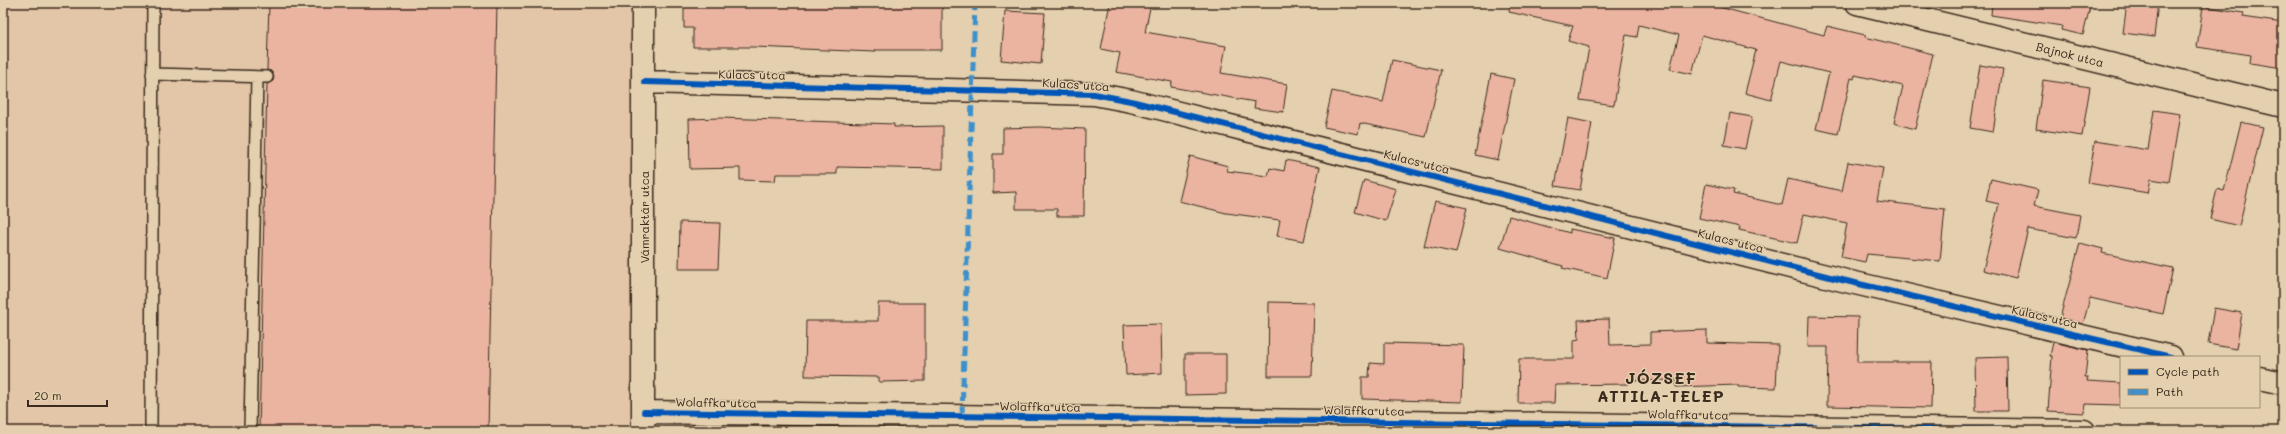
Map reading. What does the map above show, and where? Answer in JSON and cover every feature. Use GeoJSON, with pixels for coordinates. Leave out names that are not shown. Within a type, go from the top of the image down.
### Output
{"type":"FeatureCollection","features":[{"type":"Feature","properties":{"kind":"street","name":"Vámraktár utca"},"geometry":{"type":"LineString","coordinates":[[643,3],[644,421]]}},
{"type":"Feature","properties":{"kind":"street","name":"Bajnok utca"},"geometry":{"type":"LineString","coordinates":[[1857,3],[2283,106]]}},
{"type":"Feature","properties":{"kind":"street","name":"Kulacs utca"},"geometry":{"type":"LineString","coordinates":[[644,82],[1094,94],[1131,100],[1842,280],[2167,356]]}},
{"type":"Feature","properties":{"kind":"street"},"geometry":{"type":"LineString","coordinates":[[2260,378],[2283,383]]}},
{"type":"Feature","properties":{"kind":"street","name":"Wolaffka utca"},"geometry":{"type":"LineString","coordinates":[[644,421],[2084,431]]}},
{"type":"Feature","properties":{"kind":"lane"},"geometry":{"type":"LineString","coordinates":[[151,431],[153,3]]}},
{"type":"Feature","properties":{"kind":"lane"},"geometry":{"type":"LineString","coordinates":[[152,74],[262,77],[250,431]]}},
{"type":"Feature","properties":{"kind":"shaded area"},"geometry":{"type":"Polygon","coordinates":[[[3,3],[635,3],[632,431],[3,431],[3,3]]]}},
{"type":"Feature","properties":{"kind":"building"},"geometry":{"type":"Polygon","coordinates":[[[269,3],[497,3],[488,431],[259,431],[267,84],[273,81],[274,77],[271,71],[267,70],[269,3]]]}},
{"type":"Feature","properties":{"kind":"building"},"geometry":{"type":"Polygon","coordinates":[[[684,3],[942,3],[942,50],[875,50],[875,52],[754,47],[693,47],[693,28],[684,28],[684,3]]]}},
{"type":"Feature","properties":{"kind":"building"},"geometry":{"type":"Polygon","coordinates":[[[1110,3],[1151,3],[1145,32],[1226,46],[1221,73],[1287,84],[1283,112],[1254,108],[1255,102],[1171,87],[1172,82],[1116,72],[1120,53],[1101,49],[1110,3]]]}},
{"type":"Feature","properties":{"kind":"building"},"geometry":{"type":"Polygon","coordinates":[[[1510,3],[1704,3],[1824,35],[1827,26],[1933,54],[1915,129],[1894,123],[1903,86],[1855,75],[1854,79],[1851,78],[1838,134],[1816,129],[1829,73],[1781,61],[1771,100],[1745,93],[1756,50],[1702,35],[1692,74],[1670,69],[1679,35],[1639,25],[1637,37],[1626,35],[1614,105],[1580,100],[1589,47],[1568,41],[1573,26],[1509,12],[1510,3]]]}},
{"type":"Feature","properties":{"kind":"building"},"geometry":{"type":"Polygon","coordinates":[[[1992,3],[2091,3],[2083,35],[2061,30],[2062,26],[1991,15],[1992,3]]]}},
{"type":"Feature","properties":{"kind":"building"},"geometry":{"type":"Polygon","coordinates":[[[2127,3],[2158,3],[2154,37],[2123,33],[2127,3]]]}},
{"type":"Feature","properties":{"kind":"building"},"geometry":{"type":"Polygon","coordinates":[[[2203,6],[2244,13],[2243,17],[2283,23],[2283,68],[2250,63],[2251,55],[2197,47],[2203,6]]]}},
{"type":"Feature","properties":{"kind":"building"},"geometry":{"type":"Polygon","coordinates":[[[1005,11],[1045,13],[1041,64],[1001,60],[1005,11]]]}},
{"type":"Feature","properties":{"kind":"building"},"geometry":{"type":"Polygon","coordinates":[[[1392,60],[1441,70],[1426,137],[1360,123],[1358,134],[1324,127],[1332,91],[1383,102],[1392,60]]]}},
{"type":"Feature","properties":{"kind":"building"},"geometry":{"type":"Polygon","coordinates":[[[1980,65],[2003,69],[1993,132],[1970,128],[1980,65]]]}},
{"type":"Feature","properties":{"kind":"building"},"geometry":{"type":"Polygon","coordinates":[[[1491,74],[1514,79],[1498,160],[1475,155],[1491,74]]]}},
{"type":"Feature","properties":{"kind":"building"},"geometry":{"type":"Polygon","coordinates":[[[2043,80],[2090,87],[2082,136],[2036,129],[2043,80]]]}},
{"type":"Feature","properties":{"kind":"building"},"geometry":{"type":"Polygon","coordinates":[[[2154,110],[2180,114],[2169,182],[2151,179],[2148,193],[2088,183],[2095,141],[2148,150],[2154,110]]]}},
{"type":"Feature","properties":{"kind":"building"},"geometry":{"type":"Polygon","coordinates":[[[1730,113],[1752,117],[1745,149],[1724,145],[1730,113]]]}},
{"type":"Feature","properties":{"kind":"building"},"geometry":{"type":"Polygon","coordinates":[[[721,118],[894,124],[894,127],[943,126],[943,169],[837,167],[837,174],[776,174],[775,181],[740,180],[740,168],[690,169],[689,119],[721,118]]]}},
{"type":"Feature","properties":{"kind":"building"},"geometry":{"type":"Polygon","coordinates":[[[1568,118],[1592,123],[1580,190],[1555,186],[1568,118]]]}},
{"type":"Feature","properties":{"kind":"building"},"geometry":{"type":"Polygon","coordinates":[[[2241,122],[2263,127],[2239,226],[2210,219],[2217,189],[2224,191],[2241,122]]]}},
{"type":"Feature","properties":{"kind":"building"},"geometry":{"type":"Polygon","coordinates":[[[1039,127],[1085,129],[1084,216],[1057,216],[1057,209],[1016,209],[1016,192],[993,193],[993,154],[1003,154],[1003,128],[1039,127]]]}},
{"type":"Feature","properties":{"kind":"building"},"geometry":{"type":"Polygon","coordinates":[[[1190,156],[1228,166],[1227,171],[1268,176],[1270,168],[1284,171],[1286,160],[1320,167],[1304,241],[1277,236],[1280,220],[1226,213],[1179,201],[1190,156]]]}},
{"type":"Feature","properties":{"kind":"building"},"geometry":{"type":"Polygon","coordinates":[[[1848,162],[1883,168],[1877,201],[1945,209],[1940,261],[1867,254],[1865,262],[1841,257],[1847,223],[1804,214],[1797,243],[1739,230],[1740,227],[1699,218],[1706,184],[1734,190],[1733,194],[1782,205],[1788,179],[1842,191],[1848,162]]]}},
{"type":"Feature","properties":{"kind":"building"},"geometry":{"type":"Polygon","coordinates":[[[1991,179],[2038,190],[2034,206],[2080,215],[2076,238],[2028,229],[2016,278],[1983,270],[1999,204],[1986,201],[1991,179]]]}},
{"type":"Feature","properties":{"kind":"building"},"geometry":{"type":"Polygon","coordinates":[[[1364,180],[1396,189],[1386,221],[1355,212],[1364,180]]]}},
{"type":"Feature","properties":{"kind":"building"},"geometry":{"type":"Polygon","coordinates":[[[1435,201],[1467,208],[1456,253],[1424,246],[1435,201]]]}},
{"type":"Feature","properties":{"kind":"building"},"geometry":{"type":"Polygon","coordinates":[[[1509,216],[1570,233],[1570,229],[1615,238],[1607,278],[1562,268],[1563,266],[1500,248],[1509,216]]]}},
{"type":"Feature","properties":{"kind":"building"},"geometry":{"type":"Polygon","coordinates":[[[680,222],[720,223],[718,269],[679,269],[680,222]]]}},
{"type":"Feature","properties":{"kind":"building"},"geometry":{"type":"Polygon","coordinates":[[[2080,243],[2103,249],[2102,253],[2173,268],[2163,314],[2090,298],[2083,324],[2060,318],[2080,243]]]}},
{"type":"Feature","properties":{"kind":"building"},"geometry":{"type":"Polygon","coordinates":[[[1269,302],[1314,303],[1312,376],[1268,376],[1269,302]]]}},
{"type":"Feature","properties":{"kind":"building"},"geometry":{"type":"Polygon","coordinates":[[[878,303],[925,303],[925,381],[879,382],[879,377],[805,376],[806,321],[878,321],[878,303]]]}},
{"type":"Feature","properties":{"kind":"building"},"geometry":{"type":"Polygon","coordinates":[[[2214,308],[2242,313],[2236,349],[2208,344],[2214,308]]]}},
{"type":"Feature","properties":{"kind":"building"},"geometry":{"type":"Polygon","coordinates":[[[1809,316],[1858,317],[1857,362],[1932,362],[1931,408],[1827,406],[1828,347],[1808,347],[1809,316]]]}},
{"type":"Feature","properties":{"kind":"building"},"geometry":{"type":"Polygon","coordinates":[[[1609,319],[1610,345],[1650,344],[1650,332],[1707,330],[1707,343],[1778,345],[1776,388],[1738,387],[1738,385],[1676,387],[1676,380],[1629,381],[1629,384],[1555,385],[1554,403],[1518,403],[1519,359],[1574,359],[1574,340],[1579,339],[1578,320],[1609,319]]]}},
{"type":"Feature","properties":{"kind":"building"},"geometry":{"type":"Polygon","coordinates":[[[1161,324],[1162,373],[1126,375],[1124,325],[1161,324]]]}},
{"type":"Feature","properties":{"kind":"building"},"geometry":{"type":"Polygon","coordinates":[[[2053,342],[2088,350],[2085,377],[2088,377],[2087,381],[2120,383],[2120,405],[2085,404],[2084,413],[2048,411],[2052,356],[2050,356],[2053,342]]]}},
{"type":"Feature","properties":{"kind":"building"},"geometry":{"type":"Polygon","coordinates":[[[1384,343],[1464,345],[1462,402],[1362,399],[1362,377],[1369,377],[1370,363],[1384,364],[1384,343]]]}},
{"type":"Feature","properties":{"kind":"building"},"geometry":{"type":"Polygon","coordinates":[[[1185,354],[1226,354],[1226,394],[1185,395],[1185,354]]]}},
{"type":"Feature","properties":{"kind":"building"},"geometry":{"type":"Polygon","coordinates":[[[2007,357],[2008,411],[1976,411],[1975,358],[2007,357]]]}},
{"type":"Feature","properties":{"kind":"marked path"},"geometry":{"type":"LineString","coordinates":[[962,416],[975,3]]}},
{"type":"Feature","properties":{"kind":"cycle path"},"geometry":{"type":"LineString","coordinates":[[644,82],[1094,94],[1131,101],[1842,280],[2167,356]]}},
{"type":"Feature","properties":{"kind":"cycle path"},"geometry":{"type":"LineString","coordinates":[[644,412],[2084,431]]}},
{"type":"Feature","properties":{"kind":"district","name":"JÓZSEF ATTILA-TELEP"},"geometry":{"type":"Point","coordinates":[1661,386]}}]}
